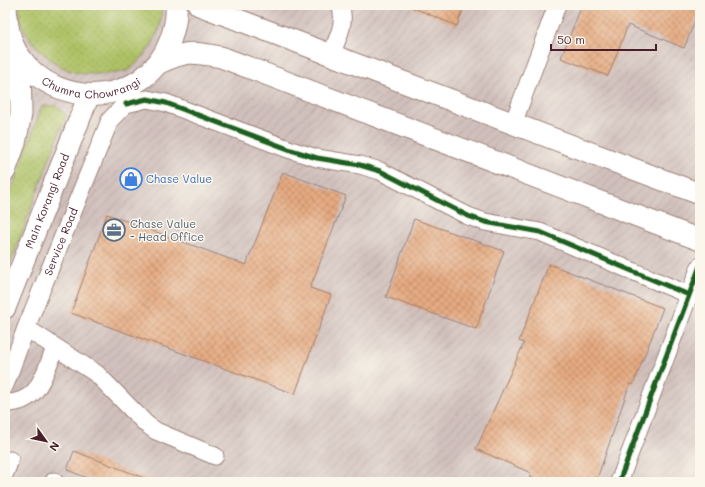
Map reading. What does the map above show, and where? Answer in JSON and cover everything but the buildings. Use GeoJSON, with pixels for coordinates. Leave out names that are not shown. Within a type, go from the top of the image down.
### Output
{"type":"FeatureCollection","features":[{"type":"Feature","properties":{"kind":"main road","name":"Chumra Chowrangi"},"geometry":{"type":"LineString","coordinates":[[10,46],[39,78],[65,92],[88,95],[121,90],[148,75],[167,49],[172,34],[176,5]]}},
{"type":"Feature","properties":{"kind":"main road"},"geometry":{"type":"LineString","coordinates":[[199,5],[700,194]]}},
{"type":"Feature","properties":{"kind":"main road"},"geometry":{"type":"LineString","coordinates":[[5,6],[21,114],[15,143],[5,171]]}},
{"type":"Feature","properties":{"kind":"main road"},"geometry":{"type":"LineString","coordinates":[[157,64],[181,54],[198,53],[221,57],[700,240]]}},
{"type":"Feature","properties":{"kind":"main road","name":"Main Korangi Road"},"geometry":{"type":"LineString","coordinates":[[5,308],[88,95]]}},
{"type":"Feature","properties":{"kind":"street"},"geometry":{"type":"LineString","coordinates":[[331,55],[342,28],[343,16],[340,5]]}},
{"type":"Feature","properties":{"kind":"street"},"geometry":{"type":"LineString","coordinates":[[513,124],[557,5]]}},
{"type":"Feature","properties":{"kind":"street","name":"Service Road"},"geometry":{"type":"LineString","coordinates":[[5,385],[26,328],[110,120],[126,104],[157,64]]}},
{"type":"Feature","properties":{"kind":"street"},"geometry":{"type":"LineString","coordinates":[[126,104],[147,99],[166,102],[290,150],[317,158],[360,164],[380,171],[468,216],[485,222],[540,232],[689,295]]}},
{"type":"Feature","properties":{"kind":"street"},"geometry":{"type":"LineString","coordinates":[[619,482],[700,266]]}},
{"type":"Feature","properties":{"kind":"street"},"geometry":{"type":"LineString","coordinates":[[26,328],[97,374],[146,424],[156,431],[214,456]]}},
{"type":"Feature","properties":{"kind":"street"},"geometry":{"type":"LineString","coordinates":[[5,403],[22,402],[37,390],[55,348]]}},
{"type":"Feature","properties":{"kind":"shaded area"},"geometry":{"type":"Polygon","coordinates":[[[5,5],[700,5],[700,482],[5,482],[5,5]]]}},
{"type":"Feature","properties":{"kind":"green space"},"geometry":{"type":"Polygon","coordinates":[[[20,5],[161,5],[161,18],[159,29],[152,45],[131,68],[117,73],[86,74],[74,72],[65,68],[45,55],[36,46],[28,36],[23,25],[20,15],[20,5]]]}},
{"type":"Feature","properties":{"kind":"green space"},"geometry":{"type":"Polygon","coordinates":[[[42,106],[56,106],[66,115],[5,278],[5,207],[42,106]]]}},
{"type":"Feature","properties":{"kind":"cycle path"},"geometry":{"type":"LineString","coordinates":[[126,104],[147,99],[166,103],[291,150],[317,158],[360,165],[380,171],[468,216],[485,222],[540,232],[689,295]]}},
{"type":"Feature","properties":{"kind":"cycle path"},"geometry":{"type":"LineString","coordinates":[[619,482],[700,266]]}},
{"type":"Feature","properties":{"kind":"place","name":"Chase Value"},"geometry":{"type":"Point","coordinates":[131,179]}},
{"type":"Feature","properties":{"kind":"place","name":"Chase Value - Head Office"},"geometry":{"type":"Point","coordinates":[114,230]}}]}
